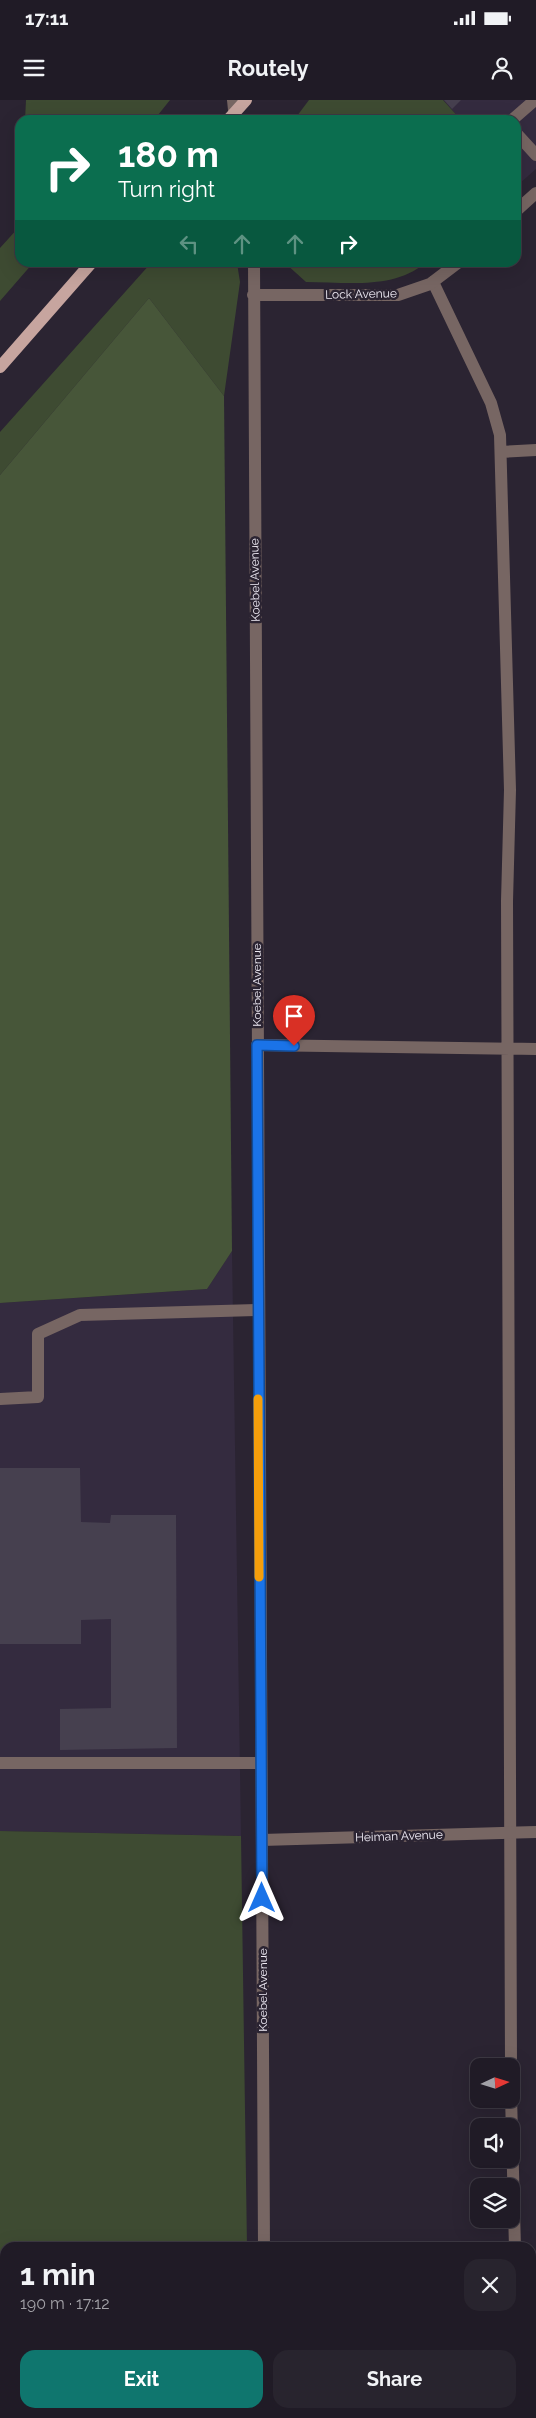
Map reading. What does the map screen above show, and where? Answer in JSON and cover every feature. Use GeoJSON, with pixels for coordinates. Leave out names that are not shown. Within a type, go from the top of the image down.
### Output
{"type":"FeatureCollection","features":[{"type":"Feature","properties":{"kind":"main road"},"geometry":{"type":"LineString","coordinates":[[232,113],[246,100]]}},
{"type":"Feature","properties":{"kind":"main road"},"geometry":{"type":"LineString","coordinates":[[0,368],[88,267]]}},
{"type":"Feature","properties":{"kind":"street"},"geometry":{"type":"LineString","coordinates":[[518,115],[535,100]]}},
{"type":"Feature","properties":{"kind":"street"},"geometry":{"type":"LineString","coordinates":[[521,138],[536,155]]}},
{"type":"Feature","properties":{"kind":"street"},"geometry":{"type":"LineString","coordinates":[[521,206],[536,193]]}},
{"type":"Feature","properties":{"kind":"street","name":"Koebel Avenue"},"geometry":{"type":"LineString","coordinates":[[254,267],[264,2242]]}},
{"type":"Feature","properties":{"kind":"street","name":"Lock Avenue"},"geometry":{"type":"LineString","coordinates":[[253,295],[398,295],[433,282],[452,267]]}},
{"type":"Feature","properties":{"kind":"street"},"geometry":{"type":"LineString","coordinates":[[433,282],[491,403],[500,435],[501,452],[510,790],[507,901],[512,1833],[511,2058]]}},
{"type":"Feature","properties":{"kind":"street"},"geometry":{"type":"LineString","coordinates":[[501,452],[536,450]]}},
{"type":"Feature","properties":{"kind":"street"},"geometry":{"type":"LineString","coordinates":[[257,1045],[536,1049]]}},
{"type":"Feature","properties":{"kind":"street"},"geometry":{"type":"LineString","coordinates":[[0,1399],[38,1397],[38,1334],[80,1315],[258,1310]]}},
{"type":"Feature","properties":{"kind":"street"},"geometry":{"type":"LineString","coordinates":[[0,1763],[262,1763]]}},
{"type":"Feature","properties":{"kind":"street","name":"Heiman Avenue"},"geometry":{"type":"LineString","coordinates":[[262,1840],[536,1832]]}},
{"type":"Feature","properties":{"kind":"street"},"geometry":{"type":"LineString","coordinates":[[511,2108],[515,2242]]}},
{"type":"Feature","properties":{"kind":"shaded area"},"geometry":{"type":"Polygon","coordinates":[[[443,100],[536,100],[536,169],[521,182],[521,115],[456,115],[443,100]]]}},
{"type":"Feature","properties":{"kind":"shaded area"},"geometry":{"type":"Polygon","coordinates":[[[232,1251],[241,1836],[0,1831],[0,1303],[207,1289],[232,1251]]]}},
{"type":"Feature","properties":{"kind":"green space"},"geometry":{"type":"Polygon","coordinates":[[[26,100],[170,100],[158,115],[25,115],[26,100]]]}},
{"type":"Feature","properties":{"kind":"green space"},"geometry":{"type":"Polygon","coordinates":[[[309,100],[443,100],[456,115],[298,115],[309,100]]]}},
{"type":"Feature","properties":{"kind":"green space"},"geometry":{"type":"Polygon","coordinates":[[[15,231],[15,267],[30,267],[0,301],[0,248],[15,231]]]}},
{"type":"Feature","properties":{"kind":"green space"},"geometry":{"type":"Polygon","coordinates":[[[147,267],[238,267],[240,282],[224,396],[149,298],[0,475],[0,432],[147,267]]]}},
{"type":"Feature","properties":{"kind":"green space"},"geometry":{"type":"Polygon","coordinates":[[[289,267],[419,267],[412,272],[384,281],[368,283],[306,282],[289,267]]]}},
{"type":"Feature","properties":{"kind":"green space"},"geometry":{"type":"Polygon","coordinates":[[[149,298],[224,396],[232,1251],[207,1289],[0,1303],[0,475],[149,298]]]}},
{"type":"Feature","properties":{"kind":"green space"},"geometry":{"type":"Polygon","coordinates":[[[0,1831],[241,1836],[247,2242],[0,2242],[0,1831]]]}},
{"type":"Feature","properties":{"kind":"building"},"geometry":{"type":"Polygon","coordinates":[[[444,100],[461,100],[452,109],[444,100]]]}},
{"type":"Feature","properties":{"kind":"building"},"geometry":{"type":"Polygon","coordinates":[[[0,1468],[80,1468],[81,1522],[110,1523],[111,1515],[176,1515],[177,1748],[60,1750],[60,1709],[111,1708],[111,1619],[81,1620],[81,1644],[0,1644],[0,1468]]]}},
{"type":"Feature","properties":{"kind":"slow traffic"},"geometry":{"type":"LineString","coordinates":[[258,1399],[259,1577]]}},
{"type":"Feature","properties":{"kind":"route"},"geometry":{"type":"LineString","coordinates":[[262,1898],[258,1495],[257,1045],[294,1046]]}}]}
